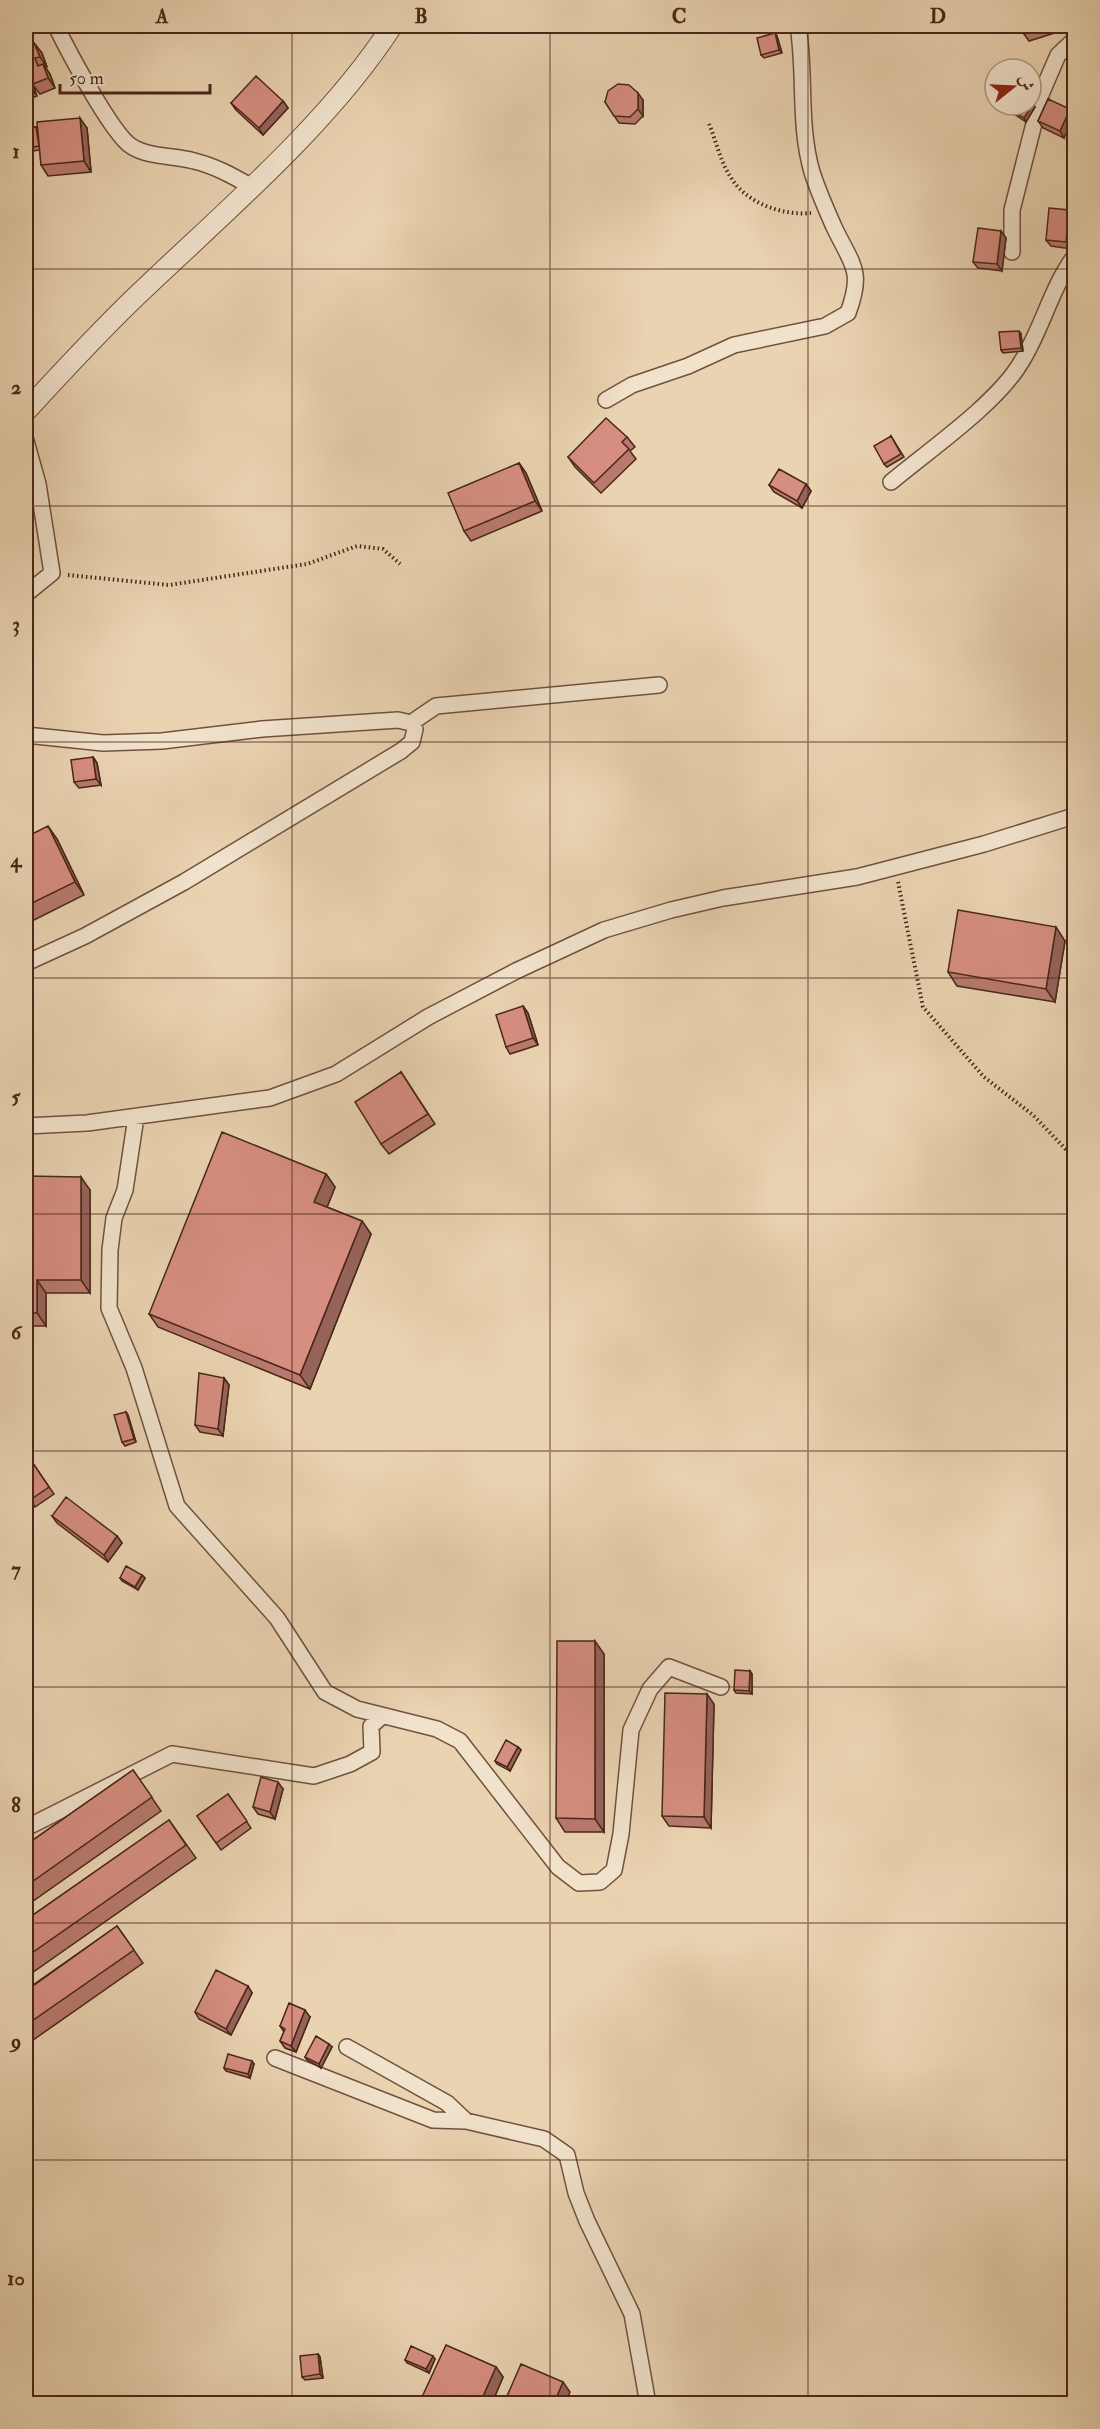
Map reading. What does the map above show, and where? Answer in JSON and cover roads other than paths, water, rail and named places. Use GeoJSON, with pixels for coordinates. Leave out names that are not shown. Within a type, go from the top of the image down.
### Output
{"type":"FeatureCollection","features":[{"type":"Feature","properties":{"kind":"street"},"geometry":{"type":"LineString","coordinates":[[56,26],[116,129],[130,146],[148,153],[193,160],[223,170],[252,187]]}},
{"type":"Feature","properties":{"kind":"street"},"geometry":{"type":"LineString","coordinates":[[29,404],[143,289],[252,187],[331,104],[392,26]]}},
{"type":"Feature","properties":{"kind":"street"},"geometry":{"type":"LineString","coordinates":[[606,400],[632,385],[688,366],[734,345],[825,326],[848,313],[855,294],[855,273],[847,248],[827,211],[805,144],[802,51],[798,26]]}},
{"type":"Feature","properties":{"kind":"street"},"geometry":{"type":"LineString","coordinates":[[1012,252],[1012,210],[1042,92],[1058,55],[1074,40]]}},
{"type":"Feature","properties":{"kind":"street"},"geometry":{"type":"LineString","coordinates":[[891,482],[1003,386],[1020,366],[1059,278],[1074,257]]}},
{"type":"Feature","properties":{"kind":"street"},"geometry":{"type":"LineString","coordinates":[[26,441],[38,484],[52,573],[26,594]]}},
{"type":"Feature","properties":{"kind":"street"},"geometry":{"type":"LineString","coordinates":[[26,735],[115,742],[162,741],[262,729],[398,720],[411,723],[436,706],[658,685]]}},
{"type":"Feature","properties":{"kind":"street"},"geometry":{"type":"LineString","coordinates":[[26,963],[85,936],[184,882],[401,751],[412,742],[415,735],[411,723]]}},
{"type":"Feature","properties":{"kind":"street"},"geometry":{"type":"LineString","coordinates":[[26,1126],[87,1123],[270,1098],[336,1074],[428,1017],[516,971],[604,930],[671,910],[723,898],[857,877],[1074,816]]}},
{"type":"Feature","properties":{"kind":"street"},"geometry":{"type":"LineString","coordinates":[[136,1117],[125,1190],[114,1218],[110,1250],[109,1308],[134,1368],[177,1506],[277,1618],[325,1692],[357,1709],[437,1729],[460,1741],[558,1867],[579,1882],[600,1882],[614,1870],[621,1834],[631,1730],[650,1689],[669,1667],[721,1687]]}},
{"type":"Feature","properties":{"kind":"street"},"geometry":{"type":"LineString","coordinates":[[26,1828],[172,1754],[314,1776],[350,1764],[372,1752],[370,1726],[382,1716]]}},
{"type":"Feature","properties":{"kind":"street"},"geometry":{"type":"LineString","coordinates":[[347,2047],[447,2103],[466,2121]]}},
{"type":"Feature","properties":{"kind":"street"},"geometry":{"type":"LineString","coordinates":[[275,2058],[433,2121],[466,2121],[544,2139],[567,2155],[576,2193],[587,2221],[632,2314],[648,2403]]}}]}
